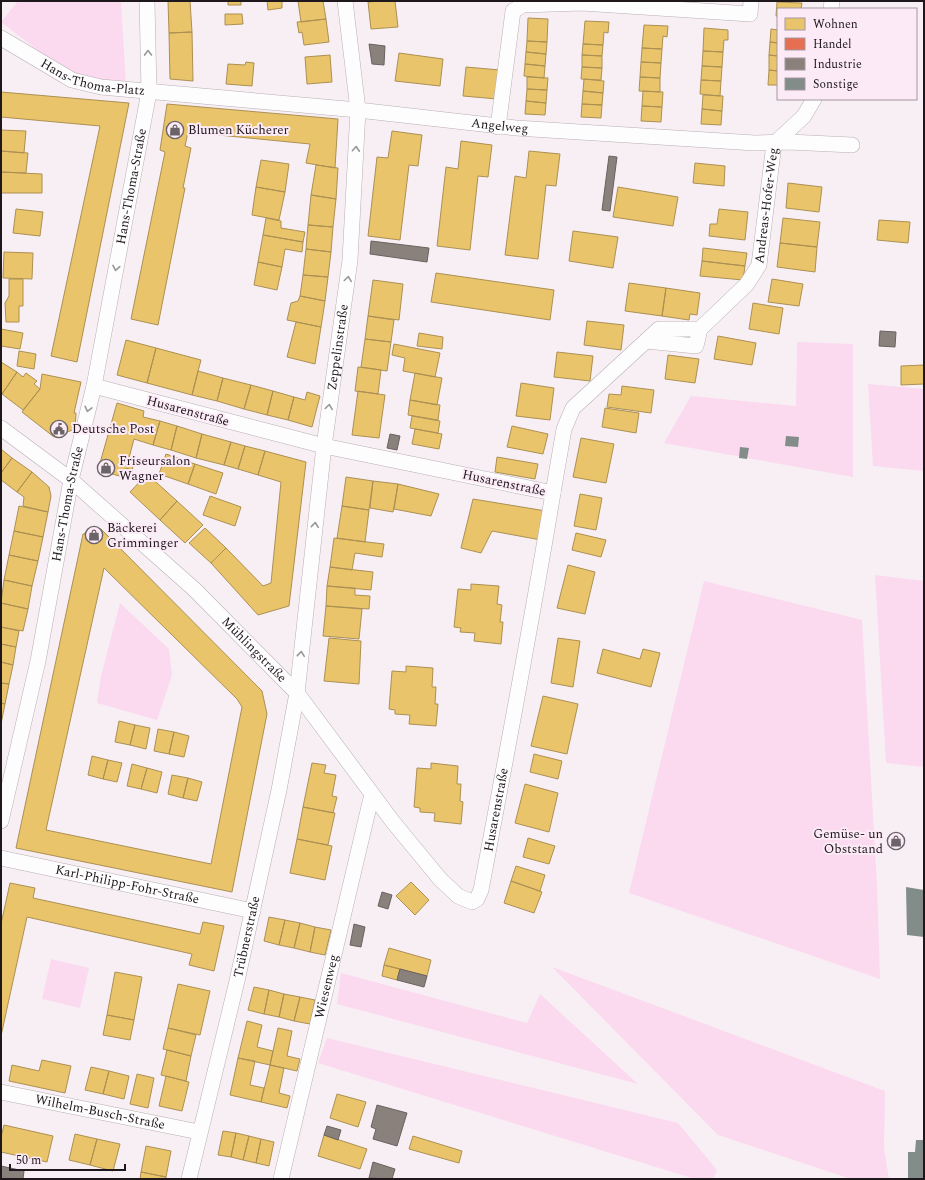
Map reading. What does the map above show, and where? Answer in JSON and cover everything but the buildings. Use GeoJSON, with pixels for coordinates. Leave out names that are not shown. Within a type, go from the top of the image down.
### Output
{"type":"FeatureCollection","features":[{"type":"Feature","properties":{"kind":"street","name":"Hans-Thoma-Platz"},"geometry":{"type":"LineString","coordinates":[[1,38],[72,80],[101,87],[149,92],[146,1]]}},
{"type":"Feature","properties":{"kind":"street","name":"Zeppelinstraße"},"geometry":{"type":"LineString","coordinates":[[297,693],[324,446],[350,260],[358,110],[345,1]]}},
{"type":"Feature","properties":{"kind":"street"},"geometry":{"type":"LineString","coordinates":[[498,127],[513,10],[522,5],[535,3],[582,3],[750,7]]}},
{"type":"Feature","properties":{"kind":"street","name":"Angelweg"},"geometry":{"type":"LineString","coordinates":[[149,92],[358,110],[498,127],[774,144],[789,142],[852,145]]}},
{"type":"Feature","properties":{"kind":"street","name":"Hans-Thoma-Straße"},"geometry":{"type":"LineString","coordinates":[[1,821],[38,661],[71,480],[94,386],[149,92]]}},
{"type":"Feature","properties":{"kind":"street","name":"Andreas-Hofer-Weg"},"geometry":{"type":"LineString","coordinates":[[553,493],[564,430],[573,408],[659,329],[700,330],[747,284],[759,265],[774,144],[804,116],[813,100]]}},
{"type":"Feature","properties":{"kind":"street","name":"Husarenstraße"},"geometry":{"type":"LineString","coordinates":[[94,386],[324,446],[553,493],[534,606],[481,890],[477,899],[472,902]]}},
{"type":"Feature","properties":{"kind":"street","name":"Mühlingstraße"},"geometry":{"type":"LineString","coordinates":[[1,428],[71,480],[194,589],[297,693],[372,794],[440,879],[458,896],[472,902]]}},
{"type":"Feature","properties":{"kind":"street","name":"Trübnerstraße"},"geometry":{"type":"LineString","coordinates":[[189,1179],[253,911],[279,790],[297,693]]}},
{"type":"Feature","properties":{"kind":"street","name":"Wiesenweg"},"geometry":{"type":"LineString","coordinates":[[281,1179],[372,794]]}},
{"type":"Feature","properties":{"kind":"street","name":"Karl-Philipp-Fohr-Straße"},"geometry":{"type":"LineString","coordinates":[[1,858],[253,911]]}},
{"type":"Feature","properties":{"kind":"street","name":"Wilhelm-Busch-Straße"},"geometry":{"type":"LineString","coordinates":[[1,1092],[199,1132]]}},
{"type":"Feature","properties":{"kind":"shaded area"},"geometry":{"type":"Polygon","coordinates":[[[18,1],[121,1],[126,85],[74,78],[1,22],[18,1]]]}},
{"type":"Feature","properties":{"kind":"shaded area"},"geometry":{"type":"Polygon","coordinates":[[[797,342],[853,344],[853,477],[664,443],[691,396],[796,406],[797,342]]]}},
{"type":"Feature","properties":{"kind":"shaded area"},"geometry":{"type":"Polygon","coordinates":[[[868,384],[924,389],[924,471],[873,466],[868,384]]]}},
{"type":"Feature","properties":{"kind":"shaded area"},"geometry":{"type":"Polygon","coordinates":[[[875,575],[924,581],[924,767],[886,763],[875,575]]]}},
{"type":"Feature","properties":{"kind":"shaded area"},"geometry":{"type":"Polygon","coordinates":[[[704,581],[862,620],[877,885],[880,979],[629,893],[704,581]]]}},
{"type":"Feature","properties":{"kind":"shaded area"},"geometry":{"type":"Polygon","coordinates":[[[120,603],[169,649],[172,675],[157,720],[97,703],[101,676],[120,603]]]}},
{"type":"Feature","properties":{"kind":"shaded area"},"geometry":{"type":"Polygon","coordinates":[[[51,959],[89,968],[80,1008],[42,999],[51,959]]]}},
{"type":"Feature","properties":{"kind":"shaded area"},"geometry":{"type":"Polygon","coordinates":[[[552,967],[885,1091],[884,1148],[889,1179],[851,1179],[718,1135],[552,967]]]}},
{"type":"Feature","properties":{"kind":"shaded area"},"geometry":{"type":"Polygon","coordinates":[[[341,973],[527,1023],[540,994],[638,1084],[337,1004],[341,973]]]}},
{"type":"Feature","properties":{"kind":"shaded area"},"geometry":{"type":"Polygon","coordinates":[[[327,1038],[678,1123],[717,1170],[713,1179],[695,1179],[318,1063],[327,1038]]]}},
{"type":"Feature","properties":{"kind":"place","name":"Blumen Kücherer"},"geometry":{"type":"Point","coordinates":[175,130]}},
{"type":"Feature","properties":{"kind":"place","name":"Deutsche Post"},"geometry":{"type":"Point","coordinates":[59,429]}},
{"type":"Feature","properties":{"kind":"place","name":"Friseursalon Wagner"},"geometry":{"type":"Point","coordinates":[106,468]}},
{"type":"Feature","properties":{"kind":"place","name":"Bäckerei Grimminger"},"geometry":{"type":"Point","coordinates":[94,535]}},
{"type":"Feature","properties":{"kind":"place","name":"Gemüse- un Obststand"},"geometry":{"type":"Point","coordinates":[896,841]}}]}
